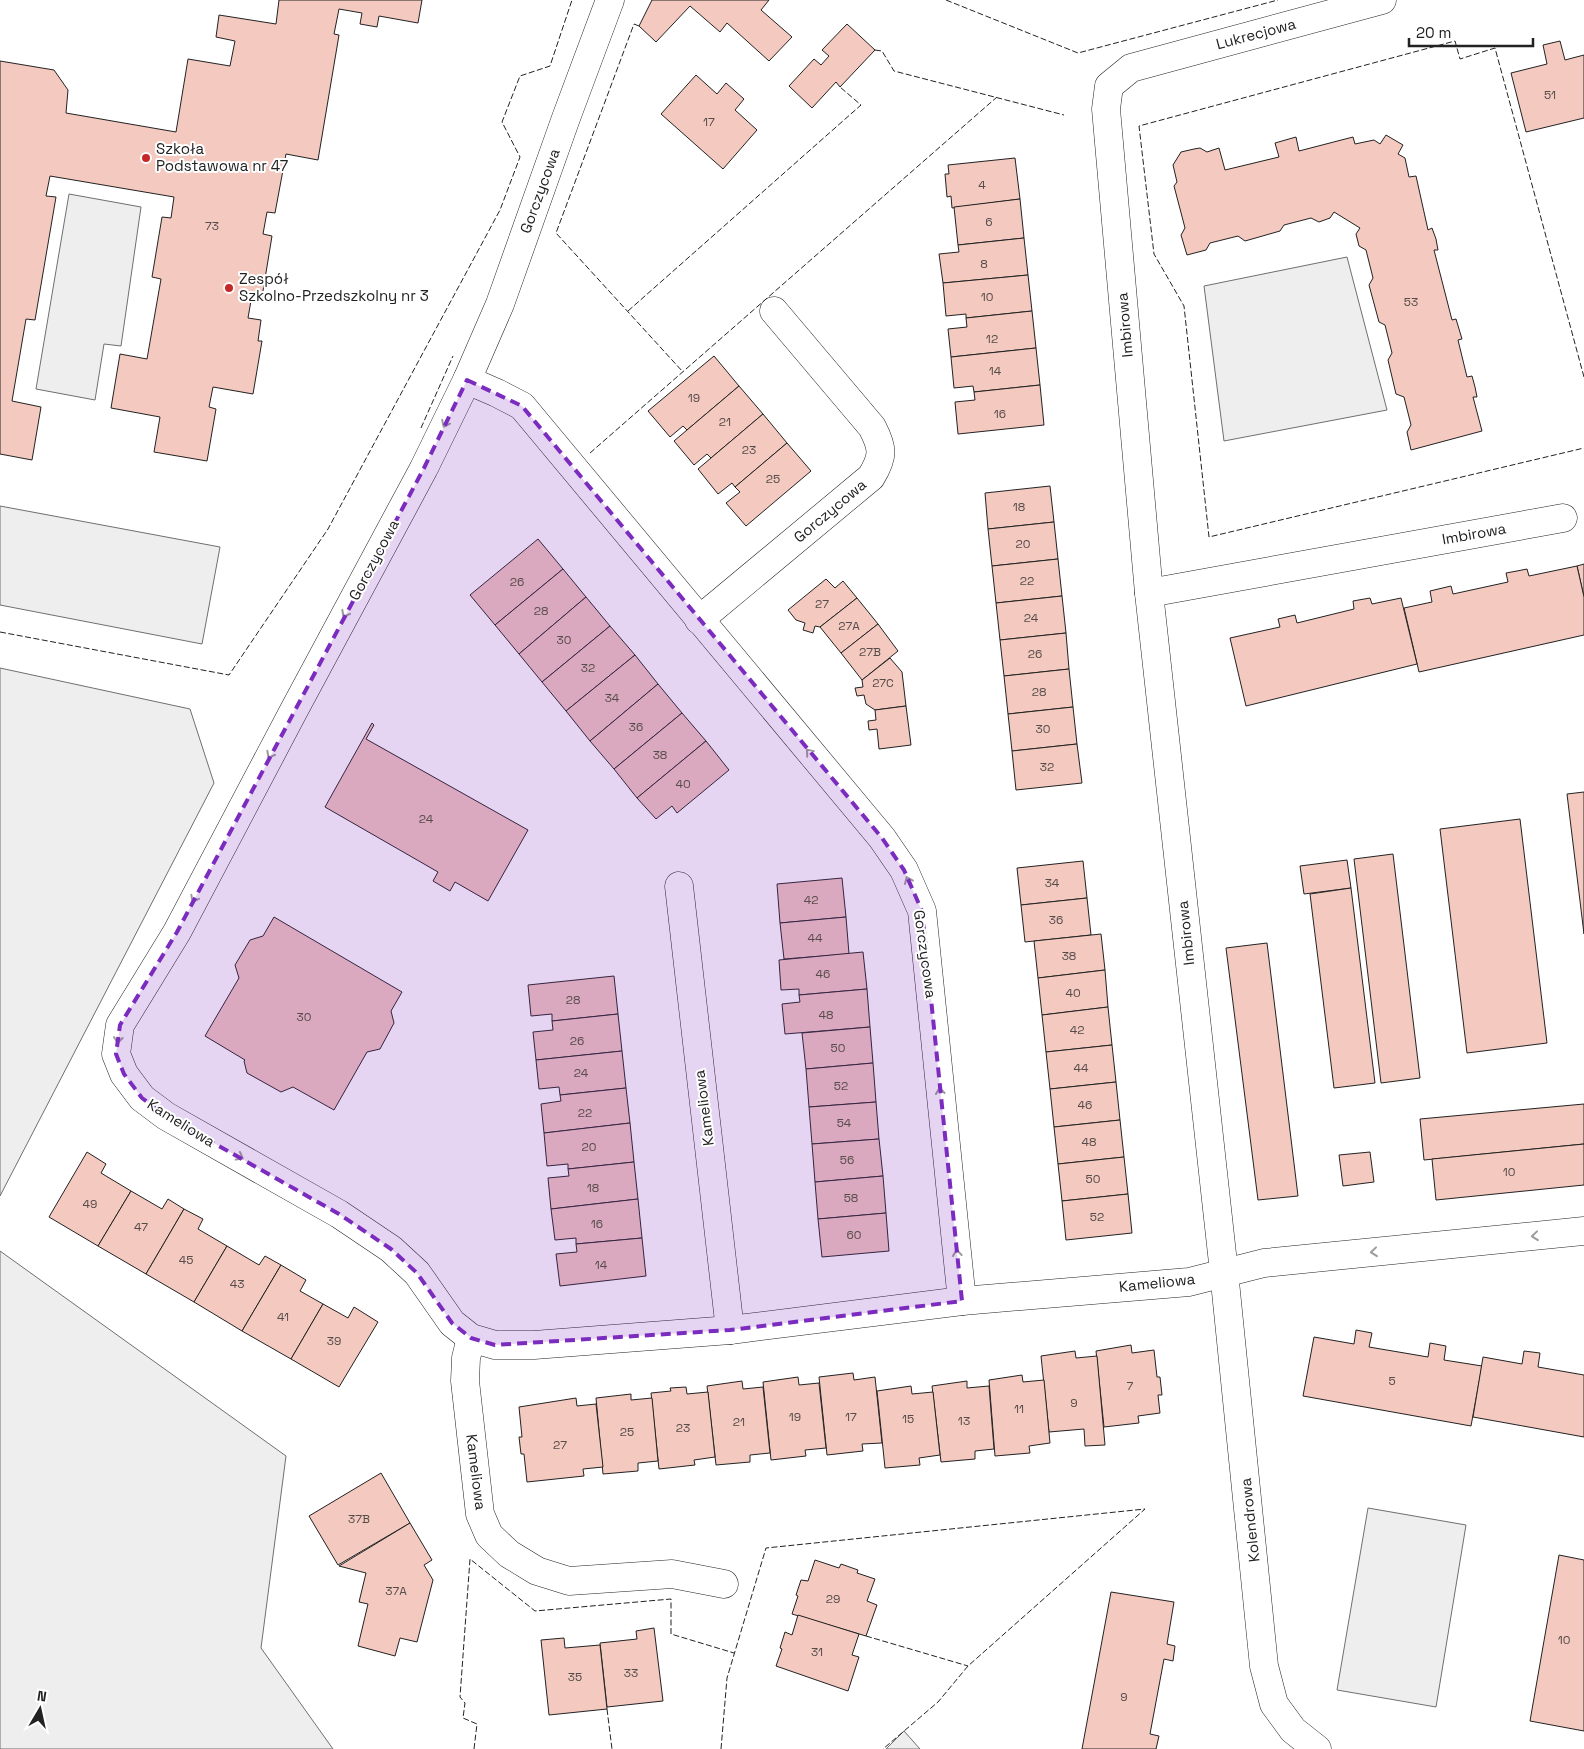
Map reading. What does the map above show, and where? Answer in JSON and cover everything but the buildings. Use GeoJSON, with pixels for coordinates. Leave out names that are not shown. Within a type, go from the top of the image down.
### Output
{"type":"FeatureCollection","features":[{"type":"Feature","properties":{"kind":"street","name":"Gorczycowa"},"geometry":{"type":"LineString","coordinates":[[293,712],[424,468],[500,304],[562,127],[610,0]]}},
{"type":"Feature","properties":{"kind":"street","name":"Lukrecjowa"},"geometry":{"type":"LineString","coordinates":[[1131,68],[1382,0]]}},
{"type":"Feature","properties":{"kind":"street","name":"Imbirowa"},"geometry":{"type":"LineString","coordinates":[[1131,68],[1110,86],[1106,108],[1149,593],[1224,1272]]}},
{"type":"Feature","properties":{"kind":"street","name":"Gorczycowa"},"geometry":{"type":"LineString","coordinates":[[699,620],[871,477],[882,454],[880,441],[872,427],[774,311]]}},
{"type":"Feature","properties":{"kind":"street","name":"Gorczycowa"},"geometry":{"type":"LineString","coordinates":[[466,380],[522,406],[882,838],[904,870],[922,911],[962,1301]]}},
{"type":"Feature","properties":{"kind":"street","name":"Imbirowa"},"geometry":{"type":"LineString","coordinates":[[1149,593],[1563,518]]}},
{"type":"Feature","properties":{"kind":"street","name":"Kameliowa"},"geometry":{"type":"LineString","coordinates":[[293,712],[177,932],[120,1025],[116,1054],[124,1074],[142,1098],[160,1112],[339,1214],[391,1249],[417,1273],[462,1330],[495,1345],[534,1345],[730,1330],[962,1301],[1189,1282],[1264,1263],[1584,1231]]}},
{"type":"Feature","properties":{"kind":"street","name":"Kameliowa"},"geometry":{"type":"LineString","coordinates":[[679,886],[730,1330]]}},
{"type":"Feature","properties":{"kind":"street","name":"Kolendrowa"},"geometry":{"type":"LineString","coordinates":[[1224,1272],[1264,1666],[1274,1704],[1293,1730],[1317,1749]]}},
{"type":"Feature","properties":{"kind":"street","name":"Kameliowa"},"geometry":{"type":"LineString","coordinates":[[462,1330],[466,1358],[465,1381],[480,1514],[490,1534],[509,1554],[537,1571],[569,1581],[672,1574],[724,1584]]}},
{"type":"Feature","properties":{"kind":"highlighted area"},"geometry":{"type":"Polygon","coordinates":[[[467,380],[522,406],[882,838],[904,870],[922,911],[962,1301],[730,1330],[495,1345],[471,1338],[452,1323],[417,1273],[391,1249],[339,1214],[166,1116],[142,1098],[124,1074],[116,1054],[120,1025],[177,932],[424,468],[467,380]]]}},
{"type":"Feature","properties":{"kind":"shaded area"},"geometry":{"type":"Polygon","coordinates":[[[69,194],[141,207],[121,346],[104,344],[95,400],[36,389],[69,194]]]}},
{"type":"Feature","properties":{"kind":"shaded area"},"geometry":{"type":"Polygon","coordinates":[[[1347,257],[1387,410],[1224,441],[1204,286],[1347,257]]]}},
{"type":"Feature","properties":{"kind":"shaded area"},"geometry":{"type":"Polygon","coordinates":[[[0,506],[220,547],[202,644],[0,605],[0,506]]]}},
{"type":"Feature","properties":{"kind":"shaded area"},"geometry":{"type":"Polygon","coordinates":[[[0,668],[190,709],[214,783],[0,1196],[0,668]]]}},
{"type":"Feature","properties":{"kind":"shaded area"},"geometry":{"type":"Polygon","coordinates":[[[0,1251],[286,1456],[261,1648],[333,1749],[0,1749],[0,1251]]]}},
{"type":"Feature","properties":{"kind":"shaded area"},"geometry":{"type":"Polygon","coordinates":[[[1368,1508],[1466,1525],[1436,1707],[1337,1690],[1368,1508]]]}},
{"type":"Feature","properties":{"kind":"shaded area"},"geometry":{"type":"Polygon","coordinates":[[[904,1731],[920,1749],[886,1749],[904,1731]]]}},
{"type":"Feature","properties":{"kind":"fence"},"geometry":{"type":"LineString","coordinates":[[0,632],[229,675],[328,529],[500,210],[520,157],[502,122],[520,76],[550,66],[572,0]]}},
{"type":"Feature","properties":{"kind":"fence"},"geometry":{"type":"LineString","coordinates":[[946,0],[1078,53],[1278,0]]}},
{"type":"Feature","properties":{"kind":"fence"},"geometry":{"type":"LineString","coordinates":[[639,26],[634,24],[556,233],[683,372]]}},
{"type":"Feature","properties":{"kind":"fence"},"geometry":{"type":"LineString","coordinates":[[1584,377],[1495,48],[1460,59],[1455,41],[1139,126],[1154,254],[1184,306],[1209,537],[1584,448]]}},
{"type":"Feature","properties":{"kind":"fence"},"geometry":{"type":"LineString","coordinates":[[875,50],[882,51],[894,71],[1064,115]]}},
{"type":"Feature","properties":{"kind":"fence"},"geometry":{"type":"LineString","coordinates":[[628,311],[861,105],[840,87]]}},
{"type":"Feature","properties":{"kind":"fence"},"geometry":{"type":"LineString","coordinates":[[590,453],[997,97]]}},
{"type":"Feature","properties":{"kind":"fence"},"geometry":{"type":"LineString","coordinates":[[421,428],[453,356]]}},
{"type":"Feature","properties":{"kind":"fence"},"geometry":{"type":"LineString","coordinates":[[721,1749],[727,1678],[766,1548],[1145,1509],[968,1666],[938,1702],[883,1749]]}},
{"type":"Feature","properties":{"kind":"fence"},"geometry":{"type":"LineString","coordinates":[[474,1749],[477,1724],[463,1718],[465,1703],[460,1697],[470,1559],[535,1611],[671,1599],[671,1634],[734,1653]]}},
{"type":"Feature","properties":{"kind":"fence"},"geometry":{"type":"LineString","coordinates":[[866,1636],[968,1666]]}},
{"type":"Feature","properties":{"kind":"fence"},"geometry":{"type":"LineString","coordinates":[[607,1709],[612,1749]]}},
{"type":"Feature","properties":{"kind":"place","name":"Szkoła Podstawowa nr 47"},"geometry":{"type":"Point","coordinates":[146,158]}},
{"type":"Feature","properties":{"kind":"place","name":"Zespół Szkolno-Przedszkolny nr 3"},"geometry":{"type":"Point","coordinates":[229,288]}}]}
